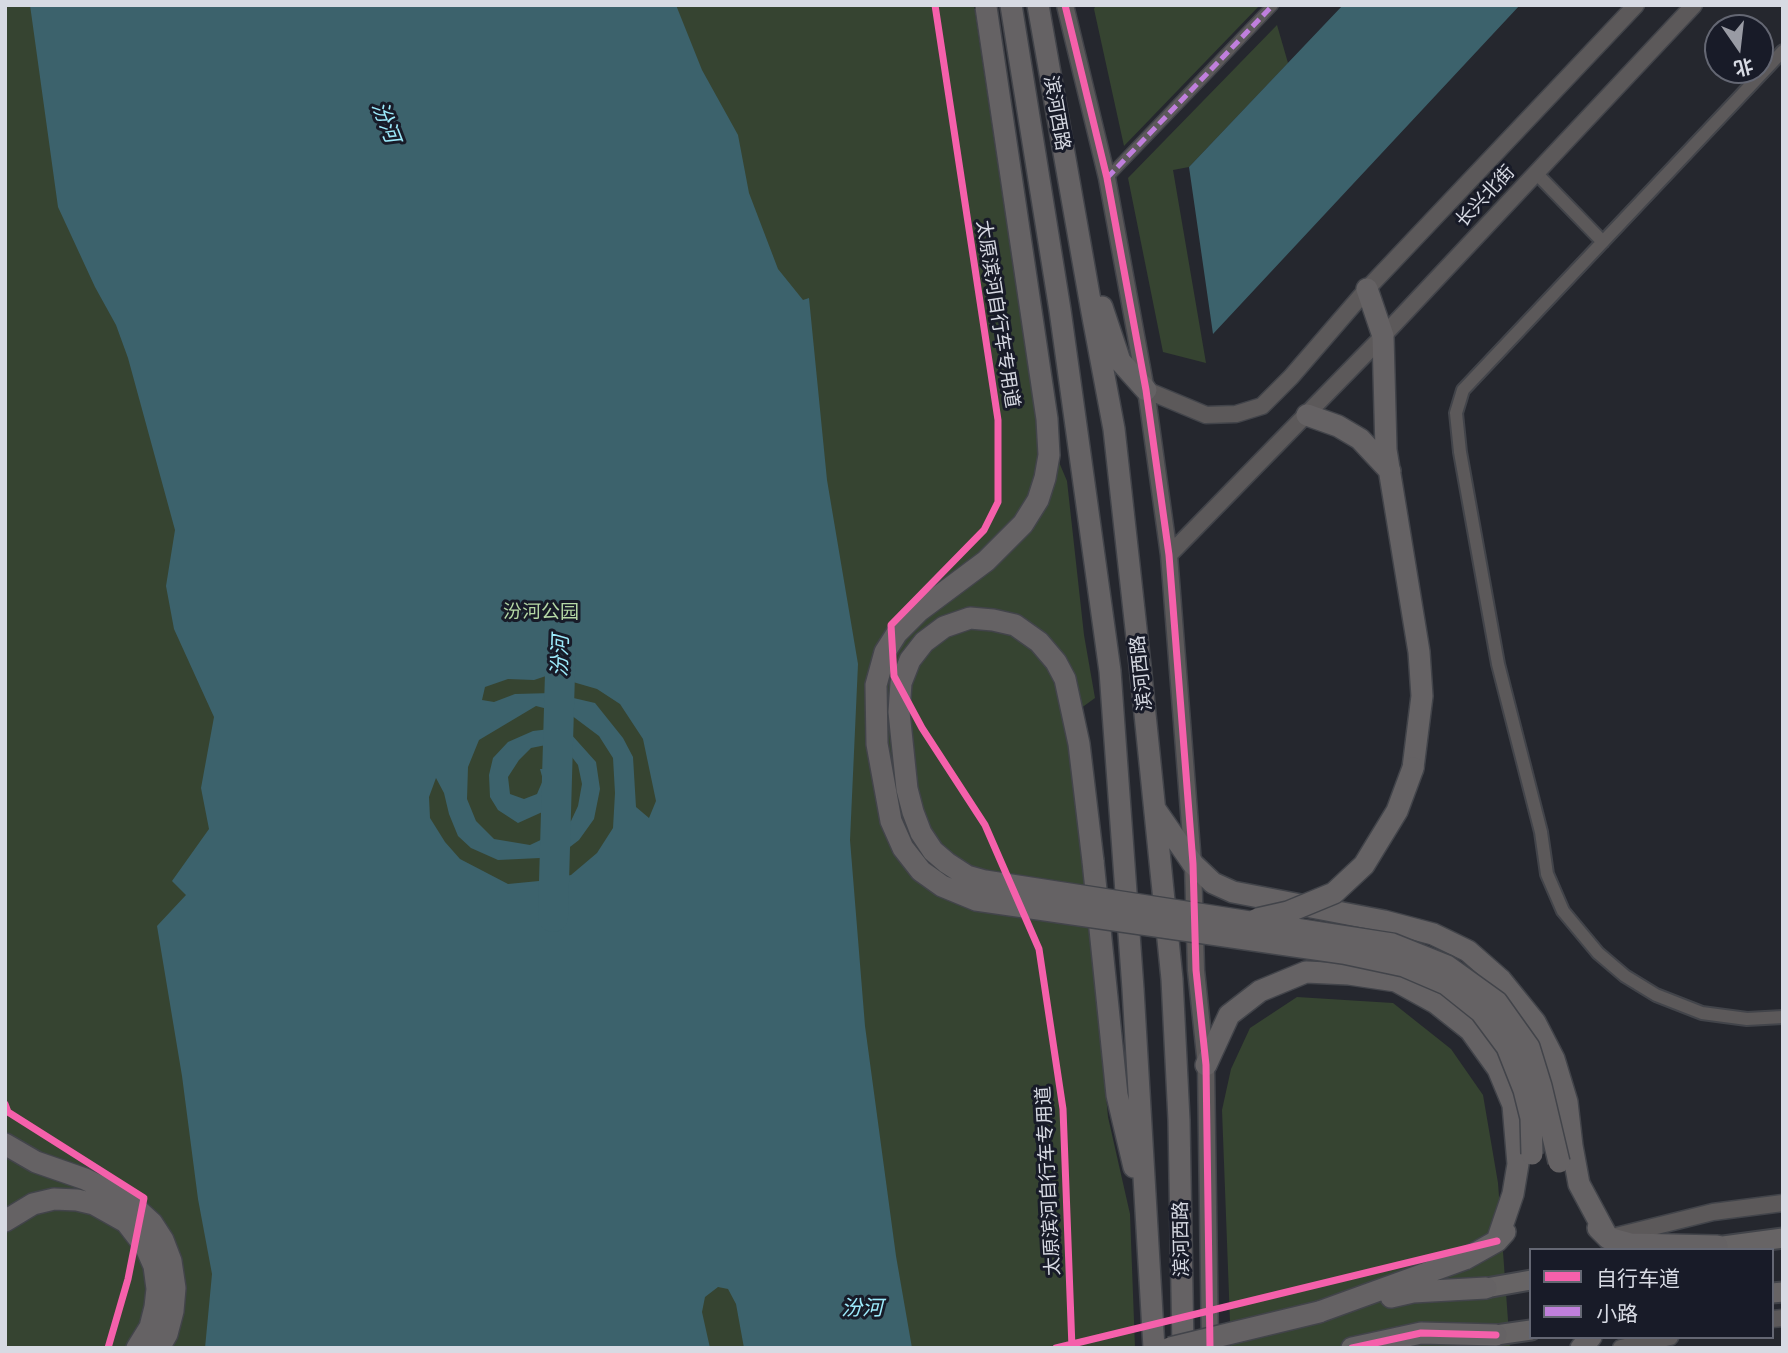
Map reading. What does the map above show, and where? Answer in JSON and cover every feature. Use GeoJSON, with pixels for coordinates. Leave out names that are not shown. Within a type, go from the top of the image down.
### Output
{"type":"FeatureCollection","features":[{"type":"Feature","properties":{"kind":"highway","name":"滨河西路"},"geometry":{"type":"LineString","coordinates":[[1011,5],[1060,310],[1110,671],[1133,989],[1154,1348]]}},
{"type":"Feature","properties":{"kind":"highway","name":"滨河西路"},"geometry":{"type":"LineString","coordinates":[[1038,5],[1114,429],[1155,808],[1172,979],[1179,1120],[1183,1348]]}},
{"type":"Feature","properties":{"kind":"highway"},"geometry":{"type":"LineString","coordinates":[[986,6],[1047,419],[1049,456],[1038,500],[1023,524],[986,561],[919,611],[898,633],[885,652],[876,685],[877,744],[891,821],[903,848],[921,871],[942,886],[976,900],[1343,953],[1404,966],[1446,984],[1481,1012],[1507,1047],[1524,1090],[1531,1118],[1532,1154],[1525,1190],[1514,1220],[1497,1241],[1465,1259],[1319,1312]]}},
{"type":"Feature","properties":{"kind":"highway"},"geometry":{"type":"LineString","coordinates":[[1008,153],[1020,63]]}},
{"type":"Feature","properties":{"kind":"highway"},"geometry":{"type":"LineString","coordinates":[[1080,240],[1120,361],[1146,390]]}},
{"type":"Feature","properties":{"kind":"highway"},"geometry":{"type":"LineString","coordinates":[[1243,922],[1288,912],[1334,893],[1364,865],[1397,811],[1413,768],[1422,696],[1419,652],[1386,450],[1384,336],[1367,289]]}},
{"type":"Feature","properties":{"kind":"highway"},"geometry":{"type":"LineString","coordinates":[[1307,415],[1338,426],[1360,439],[1390,471]]}},
{"type":"Feature","properties":{"kind":"highway"},"geometry":{"type":"LineString","coordinates":[[1147,1226],[1117,1095],[1093,861],[1079,744],[1065,678],[1039,642],[1016,625],[970,618],[944,626],[924,642],[910,660],[901,683],[899,712],[907,789],[921,833],[933,851],[947,863],[967,876],[985,881],[1243,922],[1392,944],[1447,966],[1497,1002],[1529,1047],[1559,1162],[1571,1193],[1585,1216],[1608,1238],[1630,1244],[1707,1248]]}},
{"type":"Feature","properties":{"kind":"highway"},"geometry":{"type":"LineString","coordinates":[[1155,808],[1193,864],[1213,883],[1233,892],[1384,921],[1433,934],[1468,951],[1501,981],[1535,1022],[1553,1059],[1567,1102],[1580,1184],[1608,1238]]}},
{"type":"Feature","properties":{"kind":"highway"},"geometry":{"type":"LineString","coordinates":[[1206,1065],[1229,1015],[1260,991],[1306,972],[1349,974],[1396,981],[1436,1003],[1470,1030],[1498,1069],[1513,1105],[1518,1164],[1514,1194],[1497,1241]]}},
{"type":"Feature","properties":{"kind":"highway"},"geometry":{"type":"LineString","coordinates":[[5,1144],[36,1163],[85,1179],[126,1199],[152,1223],[163,1240],[171,1261],[175,1288],[167,1334],[159,1348]]}},
{"type":"Feature","properties":{"kind":"highway"},"geometry":{"type":"LineString","coordinates":[[5,1221],[33,1204],[54,1199],[94,1204],[126,1222],[146,1248],[154,1266],[157,1289],[150,1327],[137,1348]]}},
{"type":"Feature","properties":{"kind":"highway"},"geometry":{"type":"LineString","coordinates":[[1170,1348],[1413,1292],[1486,1288]]}},
{"type":"Feature","properties":{"kind":"highway"},"geometry":{"type":"LineString","coordinates":[[1352,1348],[1421,1333],[1504,1341]]}},
{"type":"Feature","properties":{"kind":"highway"},"geometry":{"type":"LineString","coordinates":[[1406,1348],[1504,1341]]}},
{"type":"Feature","properties":{"kind":"main road"},"geometry":{"type":"LineString","coordinates":[[1707,1248],[1783,1238]]}},
{"type":"Feature","properties":{"kind":"main road"},"geometry":{"type":"LineString","coordinates":[[1486,1288],[1529,1280]]}},
{"type":"Feature","properties":{"kind":"main road"},"geometry":{"type":"LineString","coordinates":[[1504,1341],[1529,1331]]}},
{"type":"Feature","properties":{"kind":"street"},"geometry":{"type":"LineString","coordinates":[[1065,5],[1107,178],[1146,390],[1169,555],[1193,864],[1196,970],[1206,1065],[1210,1348]]}},
{"type":"Feature","properties":{"kind":"street"},"geometry":{"type":"LineString","coordinates":[[1068,22],[1077,5]]}},
{"type":"Feature","properties":{"kind":"street"},"geometry":{"type":"LineString","coordinates":[[1107,178],[1273,5]]}},
{"type":"Feature","properties":{"kind":"street","name":"长兴北街"},"geometry":{"type":"LineString","coordinates":[[1146,390],[1206,415],[1236,414],[1262,406],[1291,377],[1367,289],[1636,5]]}},
{"type":"Feature","properties":{"kind":"street","name":"长兴北街"},"geometry":{"type":"LineString","coordinates":[[1169,555],[1384,336],[1694,5]]}},
{"type":"Feature","properties":{"kind":"street"},"geometry":{"type":"LineString","coordinates":[[1783,51],[1463,390],[1456,413],[1460,452],[1498,663],[1541,832],[1547,874],[1563,911],[1598,953],[1625,976],[1656,995],[1702,1013],[1747,1019],[1783,1017]]}},
{"type":"Feature","properties":{"kind":"street"},"geometry":{"type":"LineString","coordinates":[[1536,173],[1603,242]]}},
{"type":"Feature","properties":{"kind":"street"},"geometry":{"type":"LineString","coordinates":[[1608,1238],[1713,1212],[1783,1203]]}},
{"type":"Feature","properties":{"kind":"street"},"geometry":{"type":"LineString","coordinates":[[1621,1348],[1661,1339]]}},
{"type":"Feature","properties":{"kind":"green space","name":"汾河公园"},"geometry":{"type":"Polygon","coordinates":[[[5,5],[974,5],[1033,401],[1067,481],[1084,635],[1095,698],[1066,719],[1091,932],[1108,1117],[1130,1214],[1135,1348],[5,1348],[5,5]]]}},
{"type":"Feature","properties":{"kind":"green space"},"geometry":{"type":"Polygon","coordinates":[[[1096,5],[1260,5],[1124,146],[1094,9],[1096,5]]]}},
{"type":"Feature","properties":{"kind":"green space"},"geometry":{"type":"Polygon","coordinates":[[[1277,25],[1288,63],[1189,167],[1173,170],[1206,363],[1163,352],[1128,178],[1277,25]]]}},
{"type":"Feature","properties":{"kind":"green space"},"geometry":{"type":"Polygon","coordinates":[[[1297,997],[1393,1003],[1451,1049],[1483,1095],[1498,1183],[1510,1348],[1231,1348],[1222,1110],[1231,1069],[1250,1028],[1297,997]]]}},
{"type":"Feature","properties":{"kind":"water","name":"汾河公园"},"geometry":{"type":"Polygon","coordinates":[[[30,5],[676,5],[702,70],[738,135],[749,193],[778,269],[803,300],[809,298],[827,480],[858,664],[850,840],[865,1026],[896,1256],[912,1348],[744,1348],[736,1304],[728,1289],[718,1287],[705,1297],[702,1312],[710,1348],[205,1348],[212,1274],[198,1199],[182,1076],[157,926],[186,895],[172,881],[209,829],[201,788],[214,717],[174,629],[166,586],[175,530],[128,358],[116,325],[58,207],[30,5]],[[549,675],[534,680],[508,679],[485,687],[482,700],[494,702],[515,694],[552,693],[595,703],[623,738],[633,757],[636,807],[649,818],[656,801],[643,739],[620,704],[597,689],[549,675]],[[536,706],[479,740],[468,767],[467,799],[476,821],[494,839],[530,845],[547,837],[571,821],[578,806],[582,784],[578,765],[568,752],[546,745],[531,748],[519,760],[508,777],[510,794],[524,799],[537,794],[543,780],[540,769],[552,769],[560,783],[560,797],[549,809],[518,823],[498,810],[490,797],[489,775],[493,758],[508,742],[533,731],[550,729],[570,733],[596,762],[600,789],[594,819],[579,840],[566,850],[540,858],[498,860],[471,848],[458,836],[444,793],[436,778],[429,797],[430,818],[460,859],[508,884],[571,875],[597,853],[613,828],[613,758],[599,736],[571,715],[536,706]]]}},
{"type":"Feature","properties":{"kind":"water"},"geometry":{"type":"Polygon","coordinates":[[[1343,5],[1520,5],[1213,334],[1189,167],[1343,5]]]}},
{"type":"Feature","properties":{"kind":"waterway","name":"汾河"},"geometry":{"type":"LineString","coordinates":[[553,917],[561,638]]}},
{"type":"Feature","properties":{"kind":"marked path"},"geometry":{"type":"LineString","coordinates":[[1107,178],[1273,5]]}},
{"type":"Feature","properties":{"kind":"cycle path","name":"太原滨河自行车专用道"},"geometry":{"type":"LineString","coordinates":[[935,5],[998,420],[998,502],[984,530],[891,625],[894,676],[922,728],[985,825],[1039,949],[1063,1109],[1072,1348]]}},
{"type":"Feature","properties":{"kind":"cycle path"},"geometry":{"type":"LineString","coordinates":[[1065,5],[1107,178],[1146,390],[1169,555],[1193,864],[1196,970],[1206,1065],[1210,1348]]}},
{"type":"Feature","properties":{"kind":"cycle path"},"geometry":{"type":"LineString","coordinates":[[5,1104],[8,1112],[144,1198],[128,1279],[108,1348]]}},
{"type":"Feature","properties":{"kind":"cycle path"},"geometry":{"type":"LineString","coordinates":[[1056,1348],[1497,1241]]}},
{"type":"Feature","properties":{"kind":"cycle path"},"geometry":{"type":"LineString","coordinates":[[1352,1348],[1421,1333],[1496,1335]]}}]}
